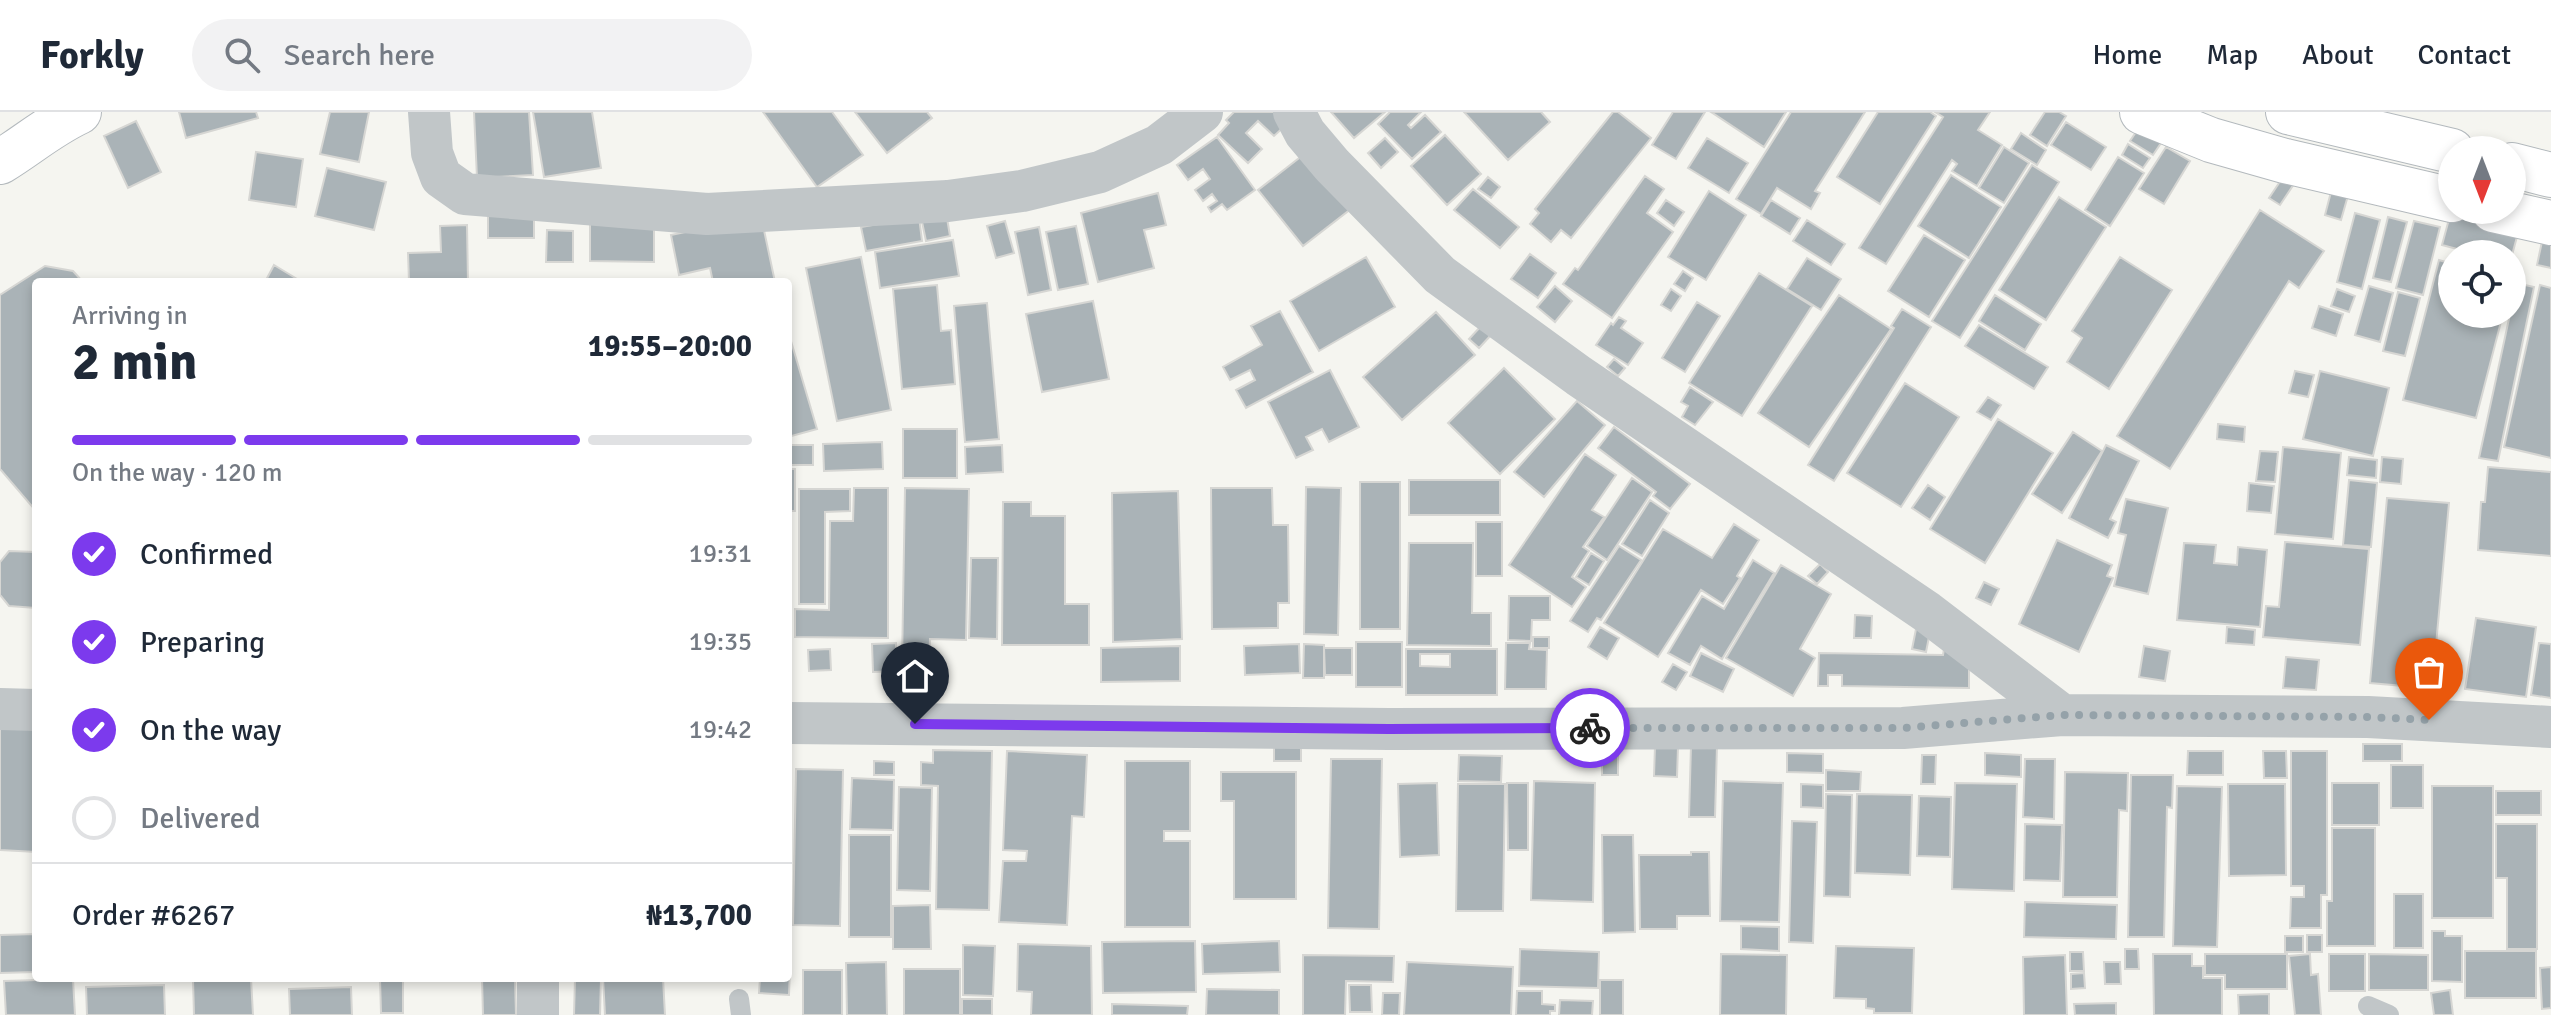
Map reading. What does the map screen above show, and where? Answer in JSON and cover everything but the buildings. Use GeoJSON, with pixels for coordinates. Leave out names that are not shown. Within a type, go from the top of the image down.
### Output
{"type":"FeatureCollection","features":[{"type":"Feature","properties":{"kind":"main road"},"geometry":{"type":"LineString","coordinates":[[0,162],[52,125],[79,112]]}},
{"type":"Feature","properties":{"kind":"main road"},"geometry":{"type":"LineString","coordinates":[[2142,112],[2211,140],[2285,161],[2438,197]]}},
{"type":"Feature","properties":{"kind":"main road"},"geometry":{"type":"LineString","coordinates":[[2288,112],[2438,148]]}},
{"type":"Feature","properties":{"kind":"main road"},"geometry":{"type":"LineString","coordinates":[[2526,169],[2551,175]]}},
{"type":"Feature","properties":{"kind":"main road"},"geometry":{"type":"LineString","coordinates":[[2526,217],[2551,223]]}},
{"type":"Feature","properties":{"kind":"street"},"geometry":{"type":"LineString","coordinates":[[429,112],[432,153],[441,177],[465,194],[707,214],[948,201],[1022,191],[1100,172],[1159,145],[1202,112]]}},
{"type":"Feature","properties":{"kind":"street"},"geometry":{"type":"LineString","coordinates":[[1294,112],[1305,133],[1332,165],[1440,275],[1579,376],[1927,612],[2062,715]]}},
{"type":"Feature","properties":{"kind":"street"},"geometry":{"type":"LineString","coordinates":[[0,709],[32,710]]}},
{"type":"Feature","properties":{"kind":"street"},"geometry":{"type":"LineString","coordinates":[[792,723],[1373,729],[1903,728],[2062,715],[2368,717],[2551,727]]}},
{"type":"Feature","properties":{"kind":"street"},"geometry":{"type":"LineString","coordinates":[[538,982],[538,1015]]}},
{"type":"Feature","properties":{"kind":"lane"},"geometry":{"type":"LineString","coordinates":[[2368,1006],[2389,1015]]}},
{"type":"Feature","properties":{"kind":"way so far"},"geometry":{"type":"LineString","coordinates":[[1590,728],[1903,728],[2062,715],[2429,720]]}},
{"type":"Feature","properties":{"kind":"route"},"geometry":{"type":"LineString","coordinates":[[915,724],[1590,728]]}}]}
